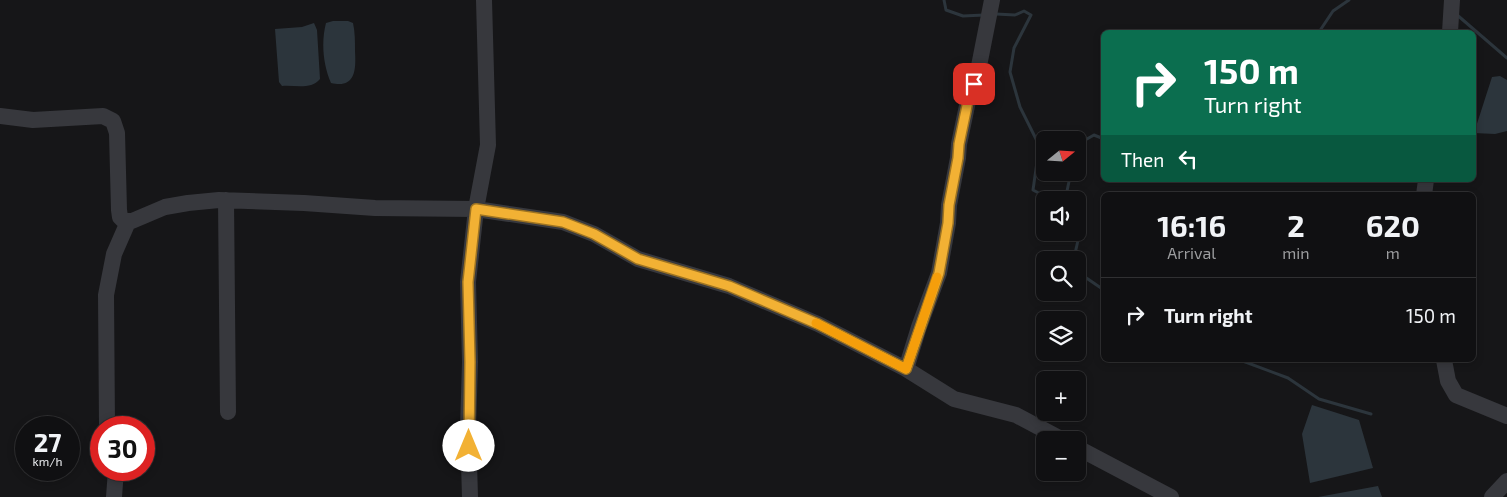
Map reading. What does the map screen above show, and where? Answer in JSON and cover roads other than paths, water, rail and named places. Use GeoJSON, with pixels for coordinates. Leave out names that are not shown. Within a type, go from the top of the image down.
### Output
{"type":"FeatureCollection","features":[{"type":"Feature","properties":{"kind":"street"},"geometry":{"type":"LineString","coordinates":[[470,497],[468,282],[476,209],[488,145],[484,0]]}},
{"type":"Feature","properties":{"kind":"street"},"geometry":{"type":"LineString","coordinates":[[906,369],[939,273],[968,101],[979,66],[992,0]]}},
{"type":"Feature","properties":{"kind":"street"},"geometry":{"type":"LineString","coordinates":[[1450,30],[1452,0]]}},
{"type":"Feature","properties":{"kind":"street"},"geometry":{"type":"LineString","coordinates":[[0,116],[33,120],[103,116],[113,121],[117,133],[119,210],[122,220],[128,222],[180,204],[226,200],[375,208],[476,209],[563,222],[594,234],[638,259],[729,286],[809,320],[906,369],[954,399],[1016,415],[1046,431]]}},
{"type":"Feature","properties":{"kind":"street"},"geometry":{"type":"LineString","coordinates":[[226,200],[228,412]]}},
{"type":"Feature","properties":{"kind":"street"},"geometry":{"type":"LineString","coordinates":[[107,416],[106,295],[114,254],[128,222]]}},
{"type":"Feature","properties":{"kind":"street"},"geometry":{"type":"LineString","coordinates":[[1444,362],[1448,381],[1456,395],[1507,416]]}},
{"type":"Feature","properties":{"kind":"street"},"geometry":{"type":"LineString","coordinates":[[1086,452],[1171,497]]}},
{"type":"Feature","properties":{"kind":"street"},"geometry":{"type":"LineString","coordinates":[[114,497],[115,481]]}},
{"type":"Feature","properties":{"kind":"street"},"geometry":{"type":"LineString","coordinates":[[1492,497],[1507,481]]}},
{"type":"Feature","properties":{"kind":"waterway"},"geometry":{"type":"LineString","coordinates":[[944,0],[946,10],[963,16],[984,15]]}},
{"type":"Feature","properties":{"kind":"waterway"},"geometry":{"type":"LineString","coordinates":[[1320,30],[1333,11],[1349,0]]}},
{"type":"Feature","properties":{"kind":"waterway"},"geometry":{"type":"LineString","coordinates":[[996,14],[1015,15],[1024,11],[1031,15],[1014,48],[1010,72],[1020,107],[1036,139]]}},
{"type":"Feature","properties":{"kind":"waterway"},"geometry":{"type":"LineString","coordinates":[[1456,14],[1475,30]]}},
{"type":"Feature","properties":{"kind":"waterway"},"geometry":{"type":"LineString","coordinates":[[1476,31],[1507,58]]}},
{"type":"Feature","properties":{"kind":"waterway"},"geometry":{"type":"LineString","coordinates":[[1086,140],[1094,135],[1101,138]]}},
{"type":"Feature","properties":{"kind":"waterway"},"geometry":{"type":"LineString","coordinates":[[1036,169],[1033,190],[1048,198],[1067,191],[1069,181]]}},
{"type":"Feature","properties":{"kind":"waterway"},"geometry":{"type":"LineString","coordinates":[[1076,251],[1078,241]]}},
{"type":"Feature","properties":{"kind":"waterway"},"geometry":{"type":"LineString","coordinates":[[1086,278],[1101,288]]}},
{"type":"Feature","properties":{"kind":"waterway"},"geometry":{"type":"LineString","coordinates":[[1245,362],[1288,378],[1319,399],[1371,414]]}}]}
